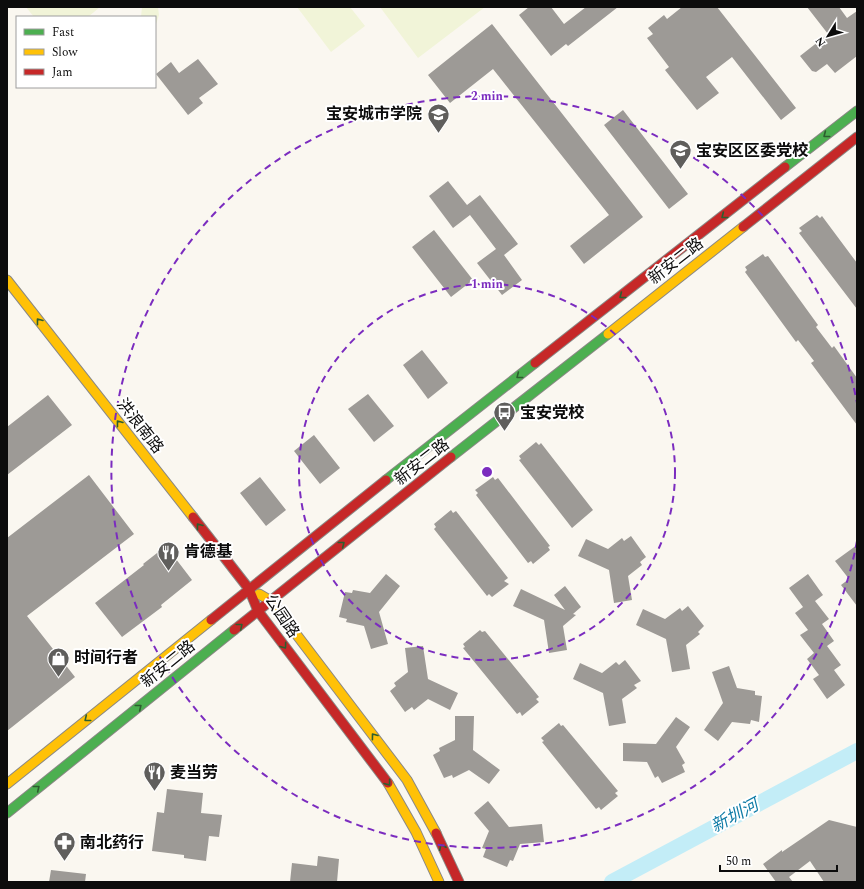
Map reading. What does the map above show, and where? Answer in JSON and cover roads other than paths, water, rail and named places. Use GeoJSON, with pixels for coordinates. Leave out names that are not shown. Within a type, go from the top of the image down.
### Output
{"type":"FeatureCollection","features":[{"type":"Feature","properties":{"kind":"main road","name":"新安二路"},"geometry":{"type":"LineString","coordinates":[[7,784],[249,589],[857,111]]}},
{"type":"Feature","properties":{"kind":"main road","name":"新安二路"},"geometry":{"type":"LineString","coordinates":[[7,812],[258,611],[857,137]]}},
{"type":"Feature","properties":{"kind":"main road","name":"洪浪南路"},"geometry":{"type":"LineString","coordinates":[[7,280],[249,589]]}},
{"type":"Feature","properties":{"kind":"main road","name":"公园路"},"geometry":{"type":"LineString","coordinates":[[249,589],[271,601],[407,780],[432,824],[459,882]]}},
{"type":"Feature","properties":{"kind":"main road","name":"公园路"},"geometry":{"type":"LineString","coordinates":[[249,589],[258,611],[392,788],[416,832],[439,882]]}},
{"type":"Feature","properties":{"kind":"waterway","name":"新圳河"},"geometry":{"type":"LineString","coordinates":[[612,882],[857,751]]}},
{"type":"Feature","properties":{"kind":"place","name":"宝安城市学院"},"geometry":{"type":"Point","coordinates":[438,134]}},
{"type":"Feature","properties":{"kind":"place","name":"宝安区区委党校"},"geometry":{"type":"Point","coordinates":[680,170]}},
{"type":"Feature","properties":{"kind":"place","name":"宝安党校"},"geometry":{"type":"Point","coordinates":[505,432]}},
{"type":"Feature","properties":{"kind":"place","name":"肯德基"},"geometry":{"type":"Point","coordinates":[168,572]}},
{"type":"Feature","properties":{"kind":"place","name":"时间行者"},"geometry":{"type":"Point","coordinates":[59,678]}},
{"type":"Feature","properties":{"kind":"place","name":"麦当劳"},"geometry":{"type":"Point","coordinates":[154,792]}},
{"type":"Feature","properties":{"kind":"place","name":"南北药行"},"geometry":{"type":"Point","coordinates":[65,862]}}]}
